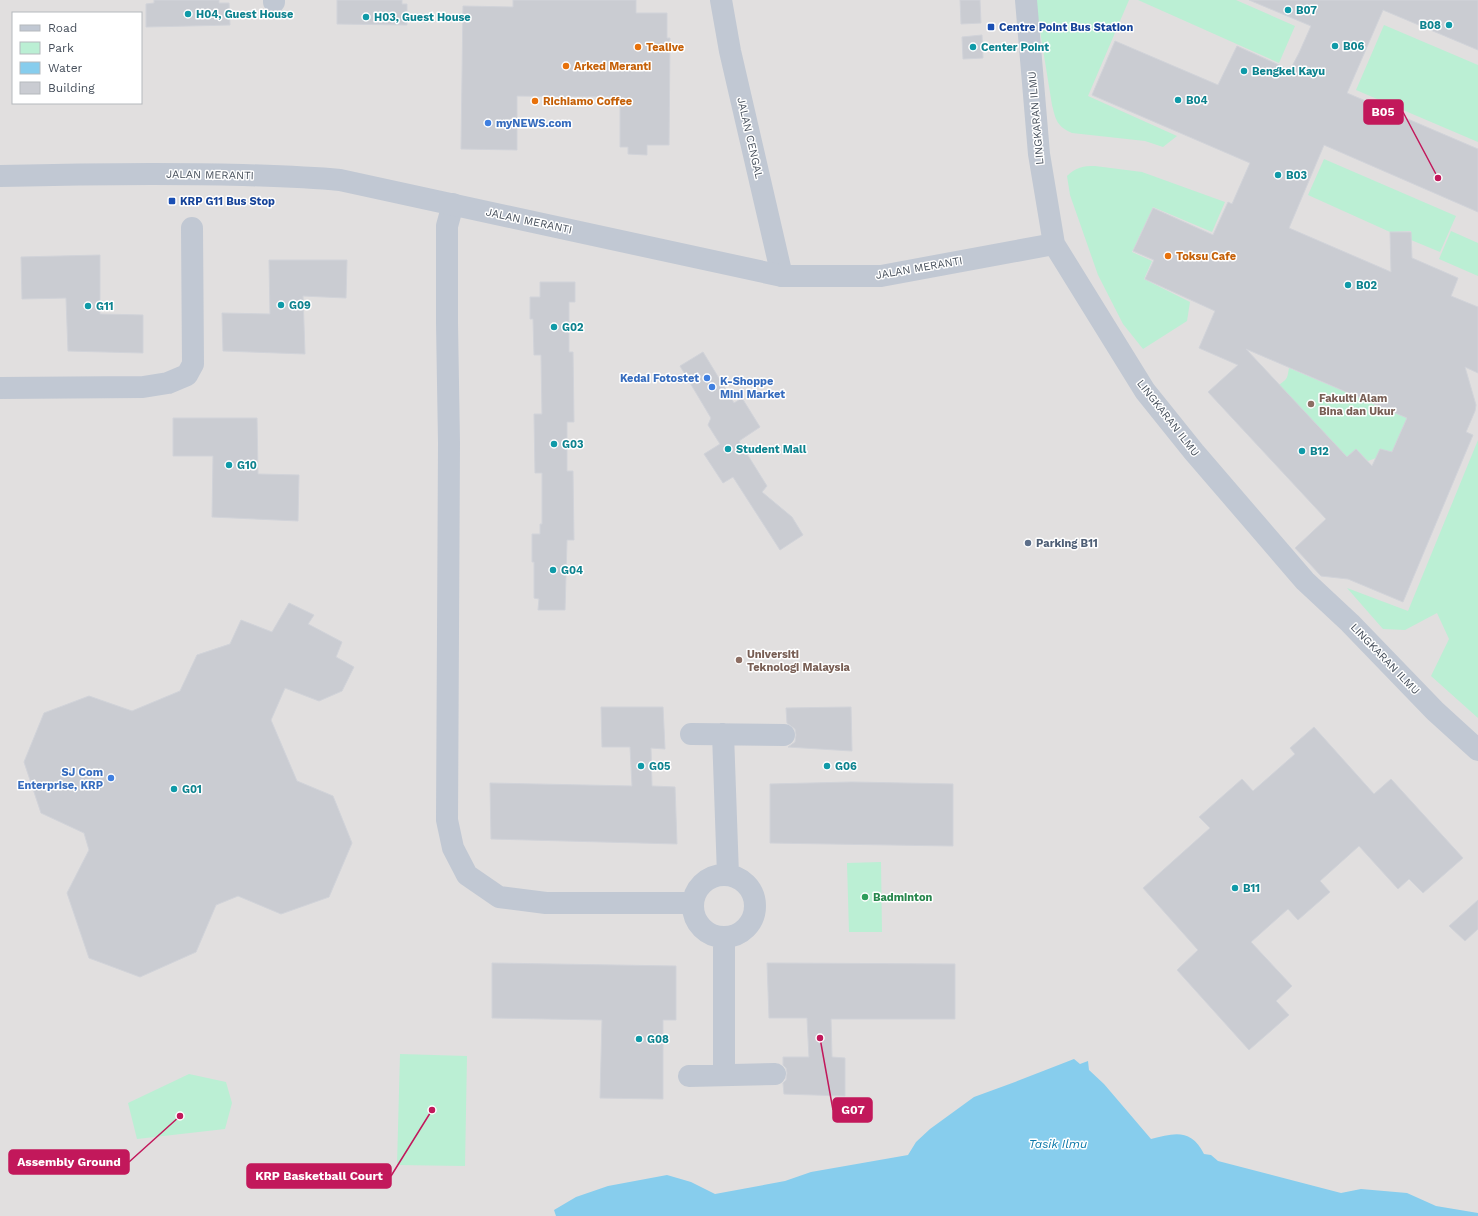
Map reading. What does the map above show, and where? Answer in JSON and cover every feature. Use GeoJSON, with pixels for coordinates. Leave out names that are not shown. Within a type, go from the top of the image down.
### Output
{"type":"FeatureCollection","features":[{"type":"Feature","properties":{"kind":"street","name":"JALAN CENGAL"},"geometry":{"type":"LineString","coordinates":[[721,0],[730,51],[782,276]]}},
{"type":"Feature","properties":{"kind":"street","name":"LINGKARAN ILMU"},"geometry":{"type":"LineString","coordinates":[[1026,0],[1039,154],[1054,244],[1145,391],[1194,452],[1305,581],[1350,623],[1435,711],[1478,750]]}},
{"type":"Feature","properties":{"kind":"street","name":"JALAN MERANTI"},"geometry":{"type":"LineString","coordinates":[[0,176],[69,174],[200,174],[307,177],[340,180],[782,276],[881,276],[1054,244]]}},
{"type":"Feature","properties":{"kind":"street"},"geometry":{"type":"LineString","coordinates":[[453,204],[447,226],[449,443],[447,820],[454,848],[467,874],[499,897],[546,903],[693,903]]}},
{"type":"Feature","properties":{"kind":"street"},"geometry":{"type":"LineString","coordinates":[[0,388],[143,387],[168,383],[187,375],[193,364],[192,228]]}},
{"type":"Feature","properties":{"kind":"street"},"geometry":{"type":"LineString","coordinates":[[690,734],[784,734]]}},
{"type":"Feature","properties":{"kind":"street"},"geometry":{"type":"LineString","coordinates":[[723,734],[728,875]]}},
{"type":"Feature","properties":{"kind":"street"},"geometry":{"type":"LineString","coordinates":[[728,875],[745,883],[751,890],[755,899],[756,908],[748,926],[742,932],[733,936],[724,937],[714,935],[705,930],[698,923],[694,914],[693,903],[698,890],[709,879],[728,875]]}},
{"type":"Feature","properties":{"kind":"street"},"geometry":{"type":"LineString","coordinates":[[724,937],[724,1075]]}},
{"type":"Feature","properties":{"kind":"street"},"geometry":{"type":"LineString","coordinates":[[689,1076],[775,1074]]}},
{"type":"Feature","properties":{"kind":"shaded area","name":"Universiti Teknologi Malaysia"},"geometry":{"type":"Polygon","coordinates":[[[0,0],[1478,0],[1478,1216],[0,1216],[0,0]]]}},
{"type":"Feature","properties":{"kind":"green space"},"geometry":{"type":"Polygon","coordinates":[[[1035,0],[1129,0],[1088,96],[1177,136],[1163,147],[1145,141],[1072,133],[1063,128],[1056,119],[1052,105],[1035,0]]]}},
{"type":"Feature","properties":{"kind":"green space"},"geometry":{"type":"Polygon","coordinates":[[[1138,0],[1236,0],[1295,26],[1279,63],[1138,0]]]}},
{"type":"Feature","properties":{"kind":"green space"},"geometry":{"type":"Polygon","coordinates":[[[1384,25],[1478,65],[1478,142],[1356,90],[1384,25]]]}},
{"type":"Feature","properties":{"kind":"green space"},"geometry":{"type":"Polygon","coordinates":[[[1324,159],[1456,216],[1440,252],[1411,240],[1411,231],[1390,232],[1308,195],[1324,159]]]}},
{"type":"Feature","properties":{"kind":"green space"},"geometry":{"type":"Polygon","coordinates":[[[1095,166],[1142,172],[1225,202],[1212,232],[1153,207],[1132,252],[1152,261],[1144,279],[1190,302],[1187,321],[1143,349],[1123,324],[1098,275],[1070,195],[1067,176],[1080,168],[1095,166]]]}},
{"type":"Feature","properties":{"kind":"green space"},"geometry":{"type":"Polygon","coordinates":[[[1451,231],[1478,243],[1478,276],[1439,259],[1451,231]]]}},
{"type":"Feature","properties":{"kind":"green space"},"geometry":{"type":"Polygon","coordinates":[[[1289,368],[1407,418],[1392,452],[1368,461],[1356,449],[1347,457],[1279,385],[1287,378],[1289,368]]]}},
{"type":"Feature","properties":{"kind":"green space"},"geometry":{"type":"Polygon","coordinates":[[[1478,440],[1478,718],[1431,676],[1449,639],[1437,613],[1405,630],[1383,629],[1347,588],[1408,611],[1478,440]]]}},
{"type":"Feature","properties":{"kind":"green space","name":"Badminton"},"geometry":{"type":"Polygon","coordinates":[[[881,862],[882,932],[849,932],[847,863],[881,862]]]}},
{"type":"Feature","properties":{"kind":"green space"},"geometry":{"type":"Polygon","coordinates":[[[400,1054],[467,1056],[465,1166],[397,1165],[400,1054]]]}},
{"type":"Feature","properties":{"kind":"green space"},"geometry":{"type":"Polygon","coordinates":[[[189,1074],[226,1082],[232,1103],[225,1129],[137,1139],[128,1103],[189,1074]]]}},
{"type":"Feature","properties":{"kind":"water","name":"Tasik Ilmu"},"geometry":{"type":"Polygon","coordinates":[[[1074,1059],[1080,1064],[1088,1061],[1089,1070],[1104,1084],[1151,1139],[1167,1135],[1181,1134],[1188,1136],[1193,1140],[1204,1154],[1211,1155],[1218,1161],[1341,1193],[1361,1189],[1407,1193],[1436,1206],[1478,1213],[1478,1216],[556,1216],[554,1210],[576,1197],[608,1186],[667,1175],[691,1182],[715,1194],[785,1181],[811,1172],[908,1155],[916,1142],[930,1129],[974,1097],[1074,1059]]]}},
{"type":"Feature","properties":{"kind":"building","name":"H04, Guest House"},"geometry":{"type":"Polygon","coordinates":[[[154,0],[219,0],[219,3],[229,3],[230,25],[146,27],[146,4],[154,3],[154,0]]]}},
{"type":"Feature","properties":{"kind":"building","name":"H03, Guest House"},"geometry":{"type":"Polygon","coordinates":[[[337,0],[402,0],[402,4],[407,4],[407,25],[337,24],[337,0]]]}},
{"type":"Feature","properties":{"kind":"building","name":"Arked Meranti"},"geometry":{"type":"Polygon","coordinates":[[[513,0],[636,0],[636,13],[667,13],[667,38],[670,38],[669,145],[647,145],[647,155],[628,154],[628,147],[620,147],[620,97],[517,96],[517,150],[461,149],[463,6],[513,7],[513,0]]]}},
{"type":"Feature","properties":{"kind":"building","name":"Center Point"},"geometry":{"type":"Polygon","coordinates":[[[960,0],[980,0],[981,23],[961,24],[960,0]]]}},
{"type":"Feature","properties":{"kind":"building"},"geometry":{"type":"Polygon","coordinates":[[[1249,0],[1478,0],[1478,50],[1383,10],[1347,93],[1478,149],[1478,212],[1324,145],[1289,228],[1391,272],[1390,232],[1411,232],[1412,258],[1458,278],[1451,296],[1478,307],[1478,373],[1465,367],[1476,405],[1466,432],[1473,435],[1403,602],[1348,579],[1321,576],[1295,548],[1326,519],[1208,392],[1238,365],[1199,348],[1215,311],[1145,279],[1154,260],[1133,251],[1153,208],[1213,235],[1228,202],[1232,204],[1250,163],[1092,95],[1115,41],[1218,85],[1237,46],[1290,70],[1311,26],[1249,0]],[[1246,349],[1347,457],[1356,449],[1372,466],[1380,449],[1392,452],[1407,418],[1246,349]]]}},
{"type":"Feature","properties":{"kind":"building","name":"Center Point"},"geometry":{"type":"Polygon","coordinates":[[[982,35],[983,58],[963,59],[962,37],[982,35]]]}},
{"type":"Feature","properties":{"kind":"building","name":"G11"},"geometry":{"type":"Polygon","coordinates":[[[100,255],[100,314],[143,315],[143,353],[68,351],[66,298],[22,299],[21,257],[100,255]]]}},
{"type":"Feature","properties":{"kind":"building","name":"G09"},"geometry":{"type":"Polygon","coordinates":[[[269,260],[347,260],[346,298],[303,296],[305,354],[223,351],[222,313],[270,314],[269,260]]]}},
{"type":"Feature","properties":{"kind":"building"},"geometry":{"type":"Polygon","coordinates":[[[540,282],[575,282],[575,302],[569,302],[569,352],[573,352],[574,422],[567,422],[567,471],[573,471],[574,540],[567,540],[565,610],[538,610],[539,599],[534,598],[532,534],[540,534],[540,524],[542,524],[542,473],[535,473],[534,414],[542,414],[541,355],[534,355],[533,319],[530,319],[530,297],[540,297],[540,282]]]}},
{"type":"Feature","properties":{"kind":"building","name":"Student Mall"},"geometry":{"type":"Polygon","coordinates":[[[703,352],[734,403],[742,398],[760,427],[739,441],[767,486],[762,492],[792,517],[803,535],[780,550],[733,477],[723,483],[704,454],[720,444],[708,425],[711,418],[680,366],[703,352]]]}},
{"type":"Feature","properties":{"kind":"building","name":"G10"},"geometry":{"type":"Polygon","coordinates":[[[173,418],[257,418],[258,474],[299,475],[298,521],[212,517],[213,456],[173,456],[173,418]]]}},
{"type":"Feature","properties":{"kind":"building","name":"G01"},"geometry":{"type":"Polygon","coordinates":[[[289,603],[314,615],[308,624],[342,642],[336,657],[354,667],[342,691],[319,701],[285,688],[271,720],[297,781],[333,796],[352,843],[329,897],[281,914],[238,896],[216,905],[196,952],[140,977],[89,958],[67,893],[89,850],[84,833],[41,813],[24,762],[44,713],[89,696],[132,711],[180,691],[197,655],[230,644],[241,620],[272,632],[289,603]]]}},
{"type":"Feature","properties":{"kind":"building","name":"G05"},"geometry":{"type":"Polygon","coordinates":[[[601,707],[663,707],[665,749],[651,748],[652,786],[675,787],[677,844],[491,839],[490,783],[632,786],[630,747],[602,747],[601,707]]]}},
{"type":"Feature","properties":{"kind":"building"},"geometry":{"type":"Polygon","coordinates":[[[851,707],[852,751],[788,747],[795,742],[796,735],[795,729],[787,723],[786,708],[851,707]]]}},
{"type":"Feature","properties":{"kind":"building","name":"B11"},"geometry":{"type":"Polygon","coordinates":[[[1314,727],[1374,794],[1391,779],[1463,858],[1423,893],[1409,879],[1398,889],[1359,846],[1320,881],[1330,892],[1298,920],[1288,909],[1251,942],[1292,986],[1276,1001],[1289,1015],[1249,1050],[1177,970],[1198,950],[1143,888],[1210,828],[1199,817],[1242,779],[1253,791],[1295,754],[1290,748],[1314,727]]]}},
{"type":"Feature","properties":{"kind":"building","name":"G06"},"geometry":{"type":"Polygon","coordinates":[[[852,782],[953,784],[953,846],[770,843],[770,784],[852,782]]]}},
{"type":"Feature","properties":{"kind":"building"},"geometry":{"type":"Polygon","coordinates":[[[1478,900],[1478,929],[1465,941],[1449,926],[1478,900]]]}},
{"type":"Feature","properties":{"kind":"building","name":"G08"},"geometry":{"type":"Polygon","coordinates":[[[492,963],[676,966],[676,1020],[663,1020],[663,1099],[600,1098],[602,1020],[492,1018],[492,963]]]}},
{"type":"Feature","properties":{"kind":"building"},"geometry":{"type":"Polygon","coordinates":[[[767,963],[955,964],[955,1019],[831,1019],[832,1057],[845,1058],[845,1096],[784,1094],[783,1083],[786,1080],[787,1073],[786,1068],[783,1065],[783,1057],[809,1057],[807,1018],[769,1018],[767,963]]]}},
{"type":"Feature","properties":{"kind":"place","name":"B07"},"geometry":{"type":"Point","coordinates":[1288,10]}},
{"type":"Feature","properties":{"kind":"place","name":"H04, Guest House"},"geometry":{"type":"Point","coordinates":[188,14]}},
{"type":"Feature","properties":{"kind":"place","name":"H03, Guest House"},"geometry":{"type":"Point","coordinates":[366,17]}},
{"type":"Feature","properties":{"kind":"place","name":"B08"},"geometry":{"type":"Point","coordinates":[1449,25]}},
{"type":"Feature","properties":{"kind":"place","name":"Centre Point Bus Station"},"geometry":{"type":"Point","coordinates":[991,27]}},
{"type":"Feature","properties":{"kind":"place","name":"B06"},"geometry":{"type":"Point","coordinates":[1335,46]}},
{"type":"Feature","properties":{"kind":"place","name":"Tealive"},"geometry":{"type":"Point","coordinates":[638,47]}},
{"type":"Feature","properties":{"kind":"place","name":"Center Point"},"geometry":{"type":"Point","coordinates":[973,47]}},
{"type":"Feature","properties":{"kind":"place","name":"Arked Meranti"},"geometry":{"type":"Point","coordinates":[566,66]}},
{"type":"Feature","properties":{"kind":"place","name":"Bengkel Kayu"},"geometry":{"type":"Point","coordinates":[1244,71]}},
{"type":"Feature","properties":{"kind":"place","name":"B04"},"geometry":{"type":"Point","coordinates":[1178,100]}},
{"type":"Feature","properties":{"kind":"place","name":"Richiamo Coffee"},"geometry":{"type":"Point","coordinates":[535,101]}},
{"type":"Feature","properties":{"kind":"place","name":"myNEWS.com"},"geometry":{"type":"Point","coordinates":[488,123]}},
{"type":"Feature","properties":{"kind":"place","name":"B03"},"geometry":{"type":"Point","coordinates":[1278,175]}},
{"type":"Feature","properties":{"kind":"place","name":"B05"},"geometry":{"type":"Point","coordinates":[1438,178]}},
{"type":"Feature","properties":{"kind":"place","name":"KRP G11 Bus Stop"},"geometry":{"type":"Point","coordinates":[172,201]}},
{"type":"Feature","properties":{"kind":"place","name":"Toksu Cafe"},"geometry":{"type":"Point","coordinates":[1168,256]}},
{"type":"Feature","properties":{"kind":"place","name":"B02"},"geometry":{"type":"Point","coordinates":[1348,285]}},
{"type":"Feature","properties":{"kind":"place","name":"G09"},"geometry":{"type":"Point","coordinates":[281,305]}},
{"type":"Feature","properties":{"kind":"place","name":"G11"},"geometry":{"type":"Point","coordinates":[88,306]}},
{"type":"Feature","properties":{"kind":"place","name":"G02"},"geometry":{"type":"Point","coordinates":[554,327]}},
{"type":"Feature","properties":{"kind":"place","name":"Kedai Fotostet"},"geometry":{"type":"Point","coordinates":[707,378]}},
{"type":"Feature","properties":{"kind":"place","name":"K-Shoppe Mini Market"},"geometry":{"type":"Point","coordinates":[712,387]}},
{"type":"Feature","properties":{"kind":"place","name":"Fakulti Alam Bina dan Ukur"},"geometry":{"type":"Point","coordinates":[1311,404]}},
{"type":"Feature","properties":{"kind":"place","name":"G03"},"geometry":{"type":"Point","coordinates":[554,444]}},
{"type":"Feature","properties":{"kind":"place","name":"Student Mall"},"geometry":{"type":"Point","coordinates":[728,449]}},
{"type":"Feature","properties":{"kind":"place","name":"B12"},"geometry":{"type":"Point","coordinates":[1302,451]}},
{"type":"Feature","properties":{"kind":"place","name":"G10"},"geometry":{"type":"Point","coordinates":[229,465]}},
{"type":"Feature","properties":{"kind":"place","name":"Parking B11"},"geometry":{"type":"Point","coordinates":[1028,543]}},
{"type":"Feature","properties":{"kind":"place","name":"G04"},"geometry":{"type":"Point","coordinates":[553,570]}},
{"type":"Feature","properties":{"kind":"place","name":"Universiti Teknologi Malaysia"},"geometry":{"type":"Point","coordinates":[739,660]}},
{"type":"Feature","properties":{"kind":"place","name":"G05"},"geometry":{"type":"Point","coordinates":[641,766]}},
{"type":"Feature","properties":{"kind":"place","name":"G06"},"geometry":{"type":"Point","coordinates":[827,766]}},
{"type":"Feature","properties":{"kind":"place","name":"SJ Com Enterprise, KRP"},"geometry":{"type":"Point","coordinates":[111,778]}},
{"type":"Feature","properties":{"kind":"place","name":"G01"},"geometry":{"type":"Point","coordinates":[174,789]}},
{"type":"Feature","properties":{"kind":"place","name":"B11"},"geometry":{"type":"Point","coordinates":[1235,888]}},
{"type":"Feature","properties":{"kind":"place","name":"Badminton"},"geometry":{"type":"Point","coordinates":[865,897]}},
{"type":"Feature","properties":{"kind":"place","name":"G07"},"geometry":{"type":"Point","coordinates":[820,1038]}},
{"type":"Feature","properties":{"kind":"place","name":"G08"},"geometry":{"type":"Point","coordinates":[639,1039]}},
{"type":"Feature","properties":{"kind":"place","name":"KRP Basketball Court"},"geometry":{"type":"Point","coordinates":[432,1110]}},
{"type":"Feature","properties":{"kind":"place","name":"Assembly Ground"},"geometry":{"type":"Point","coordinates":[180,1116]}}]}
